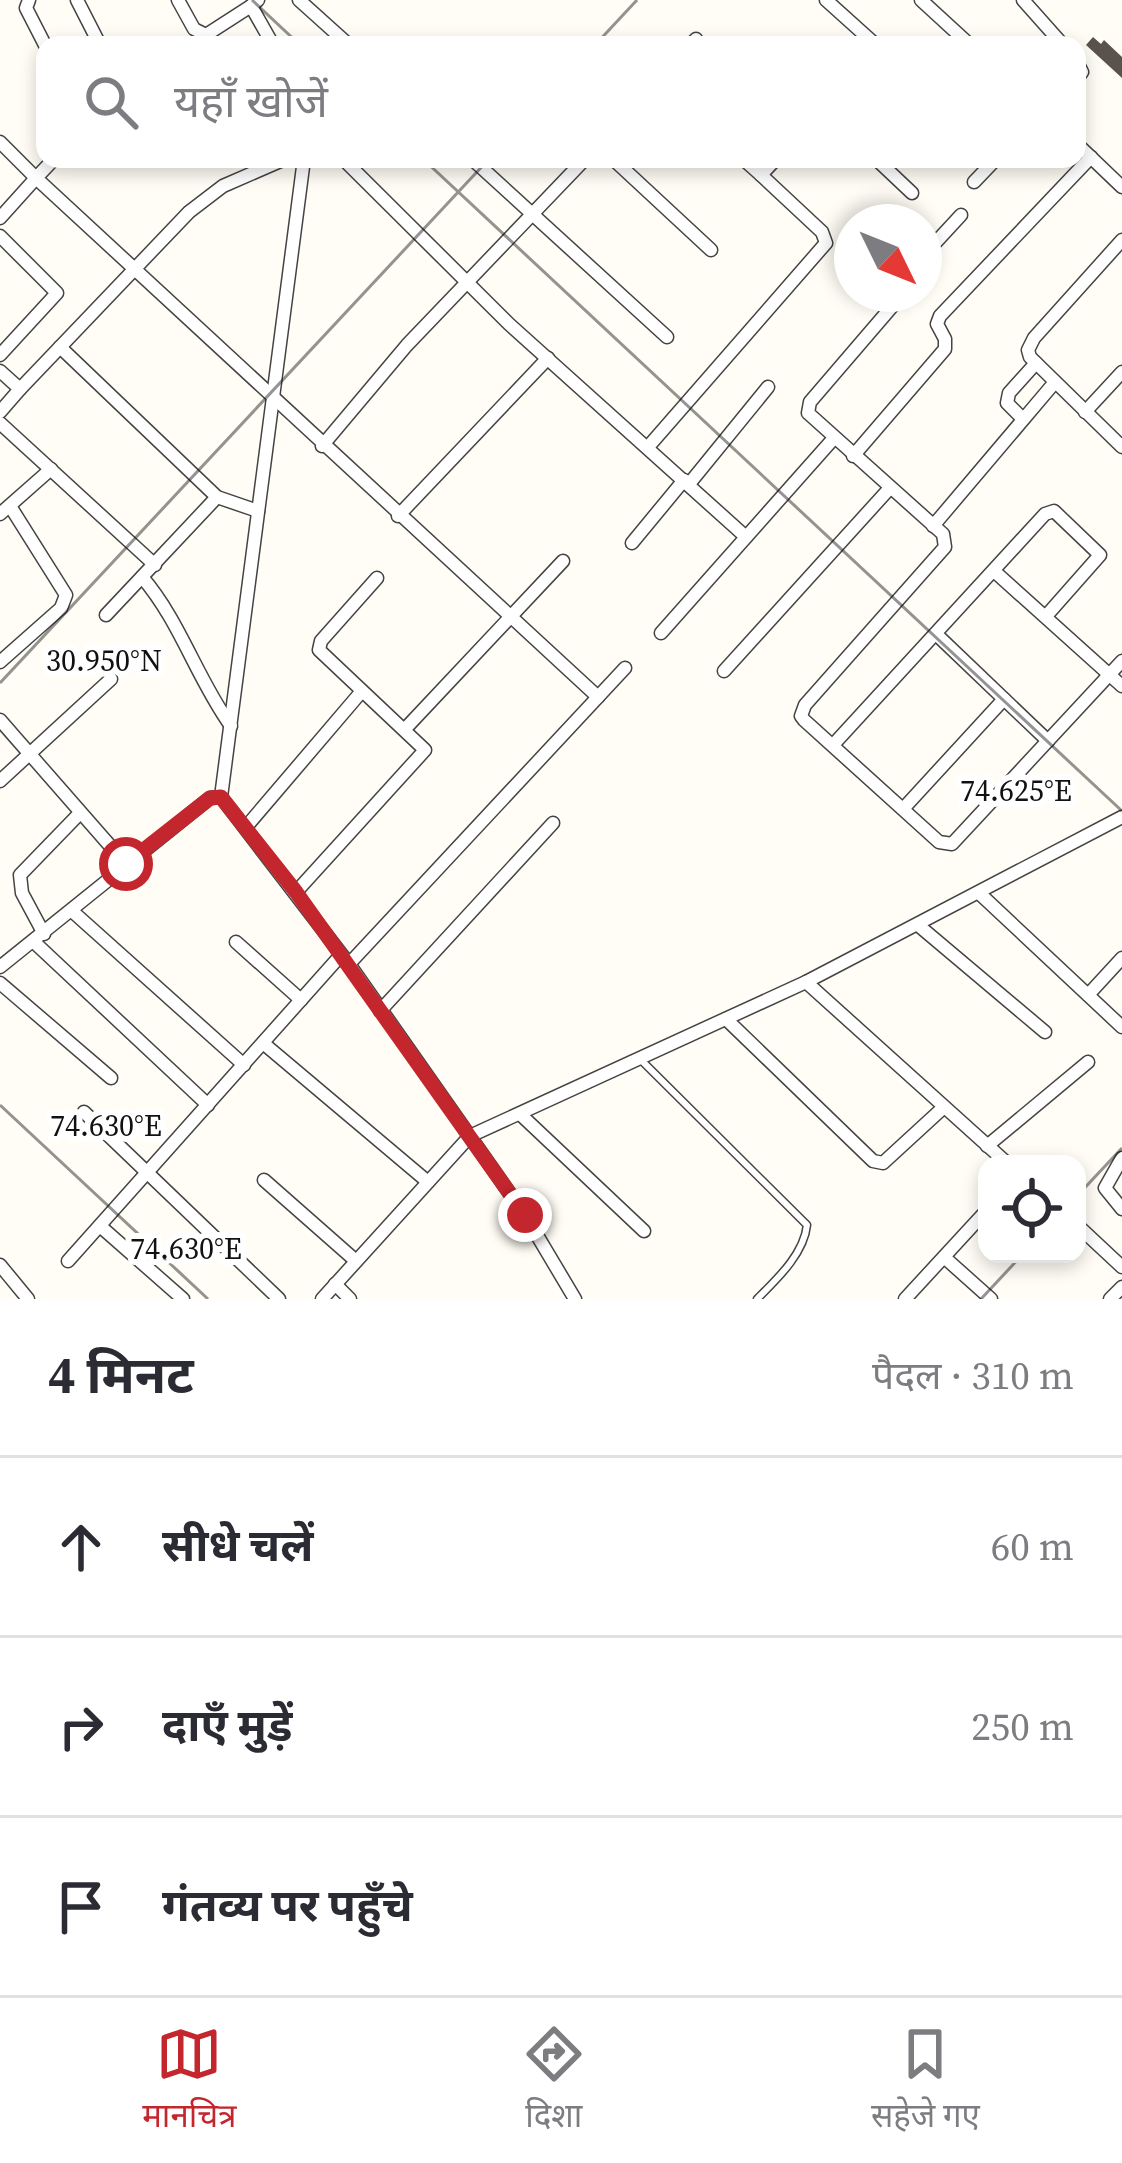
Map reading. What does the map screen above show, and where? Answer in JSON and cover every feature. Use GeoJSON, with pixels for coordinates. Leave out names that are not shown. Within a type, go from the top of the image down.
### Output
{"type":"FeatureCollection","features":[{"type":"Feature","properties":{"kind":"street"},"geometry":{"type":"LineString","coordinates":[[29,0],[26,8],[40,36]]}},
{"type":"Feature","properties":{"kind":"street"},"geometry":{"type":"LineString","coordinates":[[77,0],[95,36]]}},
{"type":"Feature","properties":{"kind":"street"},"geometry":{"type":"LineString","coordinates":[[178,0],[194,29],[206,35],[255,3],[269,36]]}},
{"type":"Feature","properties":{"kind":"street"},"geometry":{"type":"LineString","coordinates":[[299,0],[339,36]]}},
{"type":"Feature","properties":{"kind":"street"},"geometry":{"type":"LineString","coordinates":[[826,0],[866,36]]}},
{"type":"Feature","properties":{"kind":"street"},"geometry":{"type":"LineString","coordinates":[[921,0],[960,36]]}},
{"type":"Feature","properties":{"kind":"street"},"geometry":{"type":"LineString","coordinates":[[1023,0],[1055,36]]}},
{"type":"Feature","properties":{"kind":"street"},"geometry":{"type":"LineString","coordinates":[[0,142],[598,698]]}},
{"type":"Feature","properties":{"kind":"street"},"geometry":{"type":"LineString","coordinates":[[1086,152],[1122,188]]}},
{"type":"Feature","properties":{"kind":"street"},"geometry":{"type":"LineString","coordinates":[[1086,162],[1091,157]]}},
{"type":"Feature","properties":{"kind":"street"},"geometry":{"type":"LineString","coordinates":[[0,218],[45,168]]}},
{"type":"Feature","properties":{"kind":"street"},"geometry":{"type":"LineString","coordinates":[[0,412],[190,212],[223,186],[264,168]]}},
{"type":"Feature","properties":{"kind":"street"},"geometry":{"type":"LineString","coordinates":[[303,168],[221,797],[296,892],[470,1136],[575,1299]]}},
{"type":"Feature","properties":{"kind":"street"},"geometry":{"type":"LineString","coordinates":[[352,168],[468,285],[746,537]]}},
{"type":"Feature","properties":{"kind":"street"},"geometry":{"type":"LineString","coordinates":[[481,168],[667,337]]}},
{"type":"Feature","properties":{"kind":"street"},"geometry":{"type":"LineString","coordinates":[[322,446],[407,345],[577,168]]}},
{"type":"Feature","properties":{"kind":"street"},"geometry":{"type":"LineString","coordinates":[[623,168],[711,250]]}},
{"type":"Feature","properties":{"kind":"street"},"geometry":{"type":"LineString","coordinates":[[648,447],[826,243],[822,232],[753,168]]}},
{"type":"Feature","properties":{"kind":"street"},"geometry":{"type":"LineString","coordinates":[[761,175],[768,168]]}},
{"type":"Feature","properties":{"kind":"street"},"geometry":{"type":"LineString","coordinates":[[886,168],[912,193]]}},
{"type":"Feature","properties":{"kind":"street"},"geometry":{"type":"LineString","coordinates":[[974,182],[987,168]]}},
{"type":"Feature","properties":{"kind":"street"},"geometry":{"type":"LineString","coordinates":[[854,456],[945,349],[937,324],[940,316],[1081,168]]}},
{"type":"Feature","properties":{"kind":"street"},"geometry":{"type":"LineString","coordinates":[[942,236],[961,215]]}},
{"type":"Feature","properties":{"kind":"street"},"geometry":{"type":"LineString","coordinates":[[0,236],[57,292],[0,355]]}},
{"type":"Feature","properties":{"kind":"street"},"geometry":{"type":"LineString","coordinates":[[1122,240],[1028,350],[1036,364],[1122,447]]}},
{"type":"Feature","properties":{"kind":"street"},"geometry":{"type":"LineString","coordinates":[[888,312],[809,406],[810,416],[946,541],[942,553],[802,711],[804,720],[939,842],[952,844],[1122,661]]}},
{"type":"Feature","properties":{"kind":"street"},"geometry":{"type":"LineString","coordinates":[[60,347],[217,496],[258,512]]}},
{"type":"Feature","properties":{"kind":"street"},"geometry":{"type":"LineString","coordinates":[[398,516],[548,358]]}},
{"type":"Feature","properties":{"kind":"street"},"geometry":{"type":"LineString","coordinates":[[1023,419],[1007,403],[1009,393],[1036,364]]}},
{"type":"Feature","properties":{"kind":"street"},"geometry":{"type":"LineString","coordinates":[[0,370],[20,388]]}},
{"type":"Feature","properties":{"kind":"street"},"geometry":{"type":"LineString","coordinates":[[1085,412],[1122,372]]}},
{"type":"Feature","properties":{"kind":"street"},"geometry":{"type":"LineString","coordinates":[[933,526],[1055,382]]}},
{"type":"Feature","properties":{"kind":"street"},"geometry":{"type":"LineString","coordinates":[[632,543],[767,386]]}},
{"type":"Feature","properties":{"kind":"street"},"geometry":{"type":"LineString","coordinates":[[0,422],[154,565]]}},
{"type":"Feature","properties":{"kind":"street"},"geometry":{"type":"LineString","coordinates":[[661,633],[834,438]]}},
{"type":"Feature","properties":{"kind":"street"},"geometry":{"type":"LineString","coordinates":[[0,662],[62,608],[66,595],[5,510],[51,469]]}},
{"type":"Feature","properties":{"kind":"street"},"geometry":{"type":"LineString","coordinates":[[724,671],[889,489]]}},
{"type":"Feature","properties":{"kind":"street"},"geometry":{"type":"LineString","coordinates":[[106,615],[217,496]]}},
{"type":"Feature","properties":{"kind":"street"},"geometry":{"type":"LineString","coordinates":[[833,746],[1045,514],[1058,512],[1100,555],[1047,615]]}},
{"type":"Feature","properties":{"kind":"street"},"geometry":{"type":"LineString","coordinates":[[405,729],[562,561]]}},
{"type":"Feature","properties":{"kind":"street"},"geometry":{"type":"LineString","coordinates":[[994,571],[1122,686]]}},
{"type":"Feature","properties":{"kind":"street"},"geometry":{"type":"LineString","coordinates":[[142,577],[167,610],[231,727]]}},
{"type":"Feature","properties":{"kind":"street"},"geometry":{"type":"LineString","coordinates":[[296,892],[423,753],[424,746],[322,656],[318,646],[377,578]]}},
{"type":"Feature","properties":{"kind":"street"},"geometry":{"type":"LineString","coordinates":[[936,634],[1048,741]]}},
{"type":"Feature","properties":{"kind":"street"},"geometry":{"type":"LineString","coordinates":[[68,1261],[302,1000],[625,668]]}},
{"type":"Feature","properties":{"kind":"street"},"geometry":{"type":"LineString","coordinates":[[0,781],[111,679]]}},
{"type":"Feature","properties":{"kind":"street"},"geometry":{"type":"LineString","coordinates":[[246,826],[362,691]]}},
{"type":"Feature","properties":{"kind":"street"},"geometry":{"type":"LineString","coordinates":[[903,809],[1004,699]]}},
{"type":"Feature","properties":{"kind":"street"},"geometry":{"type":"LineString","coordinates":[[0,720],[126,864]]}},
{"type":"Feature","properties":{"kind":"street"},"geometry":{"type":"LineString","coordinates":[[1,964],[210,798],[221,797]]}},
{"type":"Feature","properties":{"kind":"street"},"geometry":{"type":"LineString","coordinates":[[80,813],[20,875],[39,938],[208,1105]]}},
{"type":"Feature","properties":{"kind":"street"},"geometry":{"type":"LineString","coordinates":[[322,1299],[470,1136],[806,982],[1122,817]]}},
{"type":"Feature","properties":{"kind":"street"},"geometry":{"type":"LineString","coordinates":[[380,1011],[553,824]]}},
{"type":"Feature","properties":{"kind":"street"},"geometry":{"type":"LineString","coordinates":[[979,893],[1122,1027]]}},
{"type":"Feature","properties":{"kind":"street"},"geometry":{"type":"LineString","coordinates":[[72,911],[244,1065]]}},
{"type":"Feature","properties":{"kind":"street"},"geometry":{"type":"LineString","coordinates":[[918,925],[1045,1032]]}},
{"type":"Feature","properties":{"kind":"street"},"geometry":{"type":"LineString","coordinates":[[236,942],[302,1000]]}},
{"type":"Feature","properties":{"kind":"street"},"geometry":{"type":"LineString","coordinates":[[1088,995],[1122,958]]}},
{"type":"Feature","properties":{"kind":"street"},"geometry":{"type":"LineString","coordinates":[[806,982],[998,1155]]}},
{"type":"Feature","properties":{"kind":"street"},"geometry":{"type":"LineString","coordinates":[[0,983],[111,1078]]}},
{"type":"Feature","properties":{"kind":"street"},"geometry":{"type":"LineString","coordinates":[[726,1019],[873,1161],[883,1163],[894,1157],[944,1107]]}},
{"type":"Feature","properties":{"kind":"street"},"geometry":{"type":"LineString","coordinates":[[263,1043],[428,1182]]}},
{"type":"Feature","properties":{"kind":"street"},"geometry":{"type":"LineString","coordinates":[[987,1146],[1088,1062]]}},
{"type":"Feature","properties":{"kind":"street"},"geometry":{"type":"LineString","coordinates":[[84,1112],[279,1299]]}},
{"type":"Feature","properties":{"kind":"street"},"geometry":{"type":"LineString","coordinates":[[520,1114],[644,1231]]}},
{"type":"Feature","properties":{"kind":"street"},"geometry":{"type":"LineString","coordinates":[[1122,1158],[1105,1188],[1122,1209]]}},
{"type":"Feature","properties":{"kind":"street"},"geometry":{"type":"LineString","coordinates":[[264,1180],[356,1261]]}},
{"type":"Feature","properties":{"kind":"street"},"geometry":{"type":"LineString","coordinates":[[905,1299],[978,1220]]}},
{"type":"Feature","properties":{"kind":"street"},"geometry":{"type":"LineString","coordinates":[[100,1226],[183,1299]]}},
{"type":"Feature","properties":{"kind":"street"},"geometry":{"type":"LineString","coordinates":[[1086,1234],[1122,1267]]}},
{"type":"Feature","properties":{"kind":"street"},"geometry":{"type":"LineString","coordinates":[[944,1257],[992,1299]]}},
{"type":"Feature","properties":{"kind":"street"},"geometry":{"type":"LineString","coordinates":[[0,1266],[28,1299]]}},
{"type":"Feature","properties":{"kind":"street"},"geometry":{"type":"LineString","coordinates":[[335,1284],[350,1299]]}},
{"type":"Feature","properties":{"kind":"street"},"geometry":{"type":"LineString","coordinates":[[1111,1299],[1122,1287]]}},
{"type":"Feature","properties":{"kind":"lane"},"geometry":{"type":"LineString","coordinates":[[640,1059],[807,1225],[790,1263],[757,1299]]}},
{"type":"Feature","properties":{"kind":"building"},"geometry":{"type":"Polygon","coordinates":[[[1093,37],[1101,44],[1104,40],[1122,57],[1122,78],[1086,45],[1093,37]]]}},
{"type":"Feature","properties":{"kind":"route"},"geometry":{"type":"LineString","coordinates":[[126,864],[210,798],[221,797],[349,964],[525,1215]]}}]}
